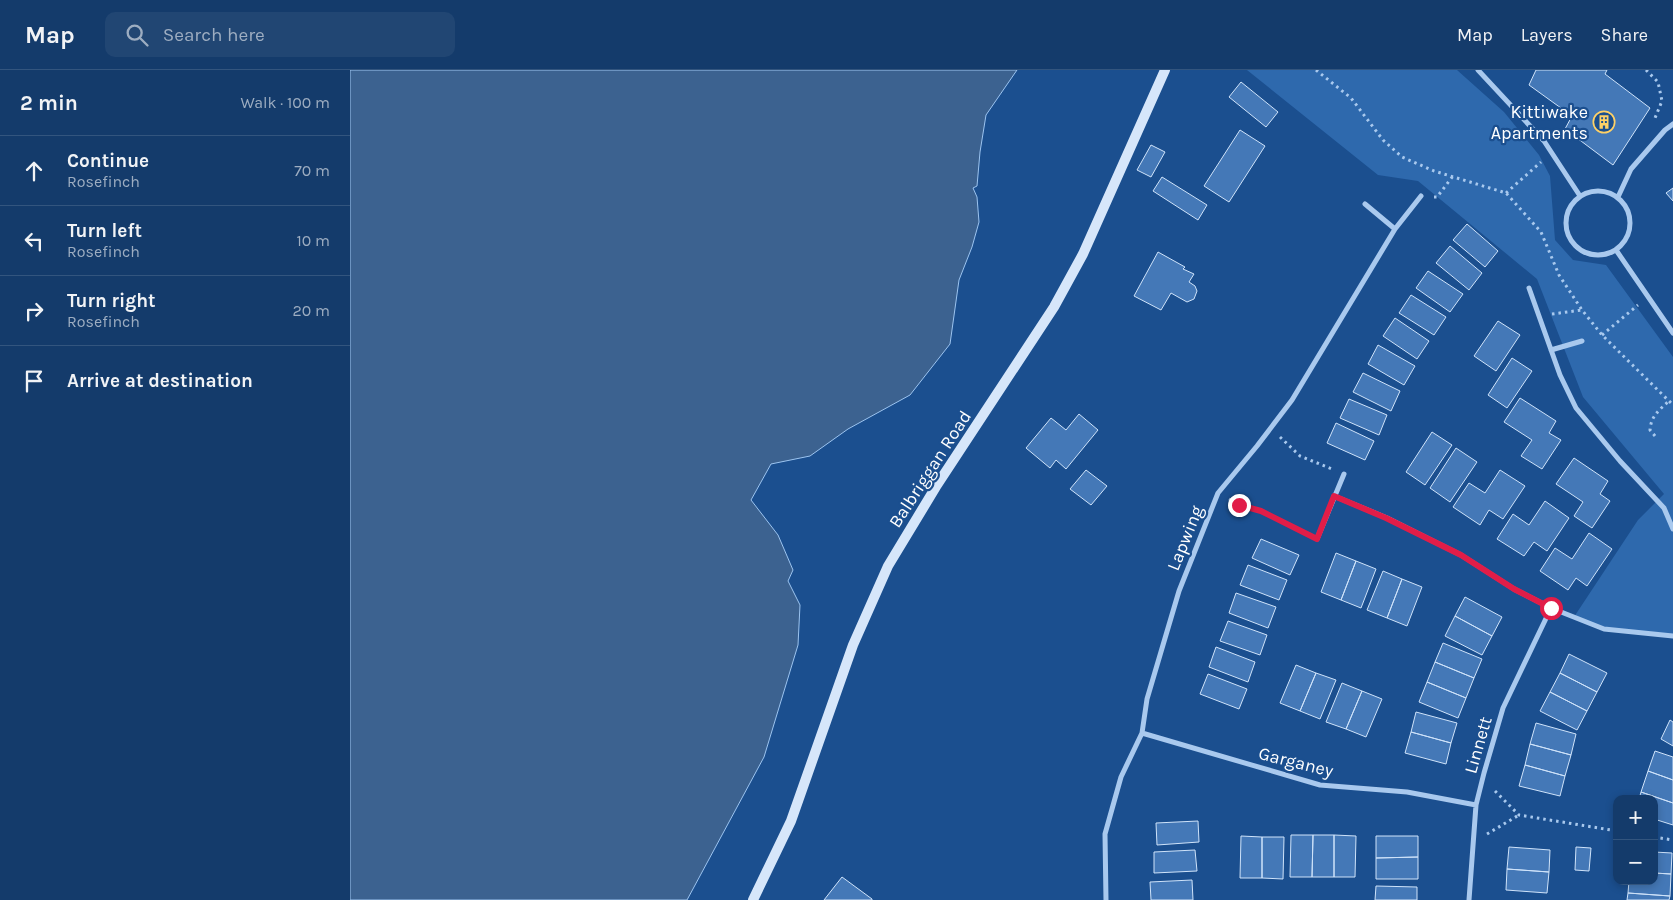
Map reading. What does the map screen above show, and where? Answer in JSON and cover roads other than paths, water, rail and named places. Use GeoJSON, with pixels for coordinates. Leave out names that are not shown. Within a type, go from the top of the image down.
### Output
{"type":"FeatureCollection","features":[{"type":"Feature","properties":{"kind":"main road","name":"Balbriggan Road"},"geometry":{"type":"LineString","coordinates":[[753,900],[791,821],[853,645],[888,566],[937,485],[1054,307],[1083,254],[1165,70]]}},
{"type":"Feature","properties":{"kind":"street"},"geometry":{"type":"LineString","coordinates":[[1478,70],[1544,141],[1580,196]]}},
{"type":"Feature","properties":{"kind":"street"},"geometry":{"type":"LineString","coordinates":[[1618,197],[1631,169],[1665,130],[1673,124]]}},
{"type":"Feature","properties":{"kind":"street"},"geometry":{"type":"LineString","coordinates":[[1589,192],[1609,193],[1618,197],[1624,205],[1629,214],[1630,224],[1624,243],[1616,250],[1596,256],[1578,249],[1571,241],[1565,222],[1567,212],[1572,203],[1580,196],[1589,192]]}},
{"type":"Feature","properties":{"kind":"street","name":"Lapwing"},"geometry":{"type":"LineString","coordinates":[[1106,900],[1105,834],[1122,777],[1142,732],[1147,699],[1179,590],[1218,493],[1292,400],[1395,229],[1421,196]]}},
{"type":"Feature","properties":{"kind":"street"},"geometry":{"type":"LineString","coordinates":[[1365,204],[1395,229]]}},
{"type":"Feature","properties":{"kind":"street"},"geometry":{"type":"LineString","coordinates":[[1616,250],[1673,333]]}},
{"type":"Feature","properties":{"kind":"street"},"geometry":{"type":"LineString","coordinates":[[1529,288],[1560,375],[1576,408],[1620,461],[1664,508],[1673,529]]}},
{"type":"Feature","properties":{"kind":"street"},"geometry":{"type":"LineString","coordinates":[[1551,350],[1582,341]]}},
{"type":"Feature","properties":{"kind":"street"},"geometry":{"type":"LineString","coordinates":[[1317,539],[1344,474]]}},
{"type":"Feature","properties":{"kind":"street"},"geometry":{"type":"LineString","coordinates":[[1334,496],[1386,518],[1461,555],[1514,589],[1551,608],[1604,629],[1673,636]]}},
{"type":"Feature","properties":{"kind":"street","name":"Linnett"},"geometry":{"type":"LineString","coordinates":[[1469,900],[1476,805],[1484,773],[1503,708],[1551,608]]}},
{"type":"Feature","properties":{"kind":"street","name":"Garganey"},"geometry":{"type":"LineString","coordinates":[[1142,732],[1320,785],[1407,792],[1476,805]]}},
{"type":"Feature","properties":{"kind":"place","name":"Kittiwake Apartments"},"geometry":{"type":"Point","coordinates":[1604,122]}}]}
